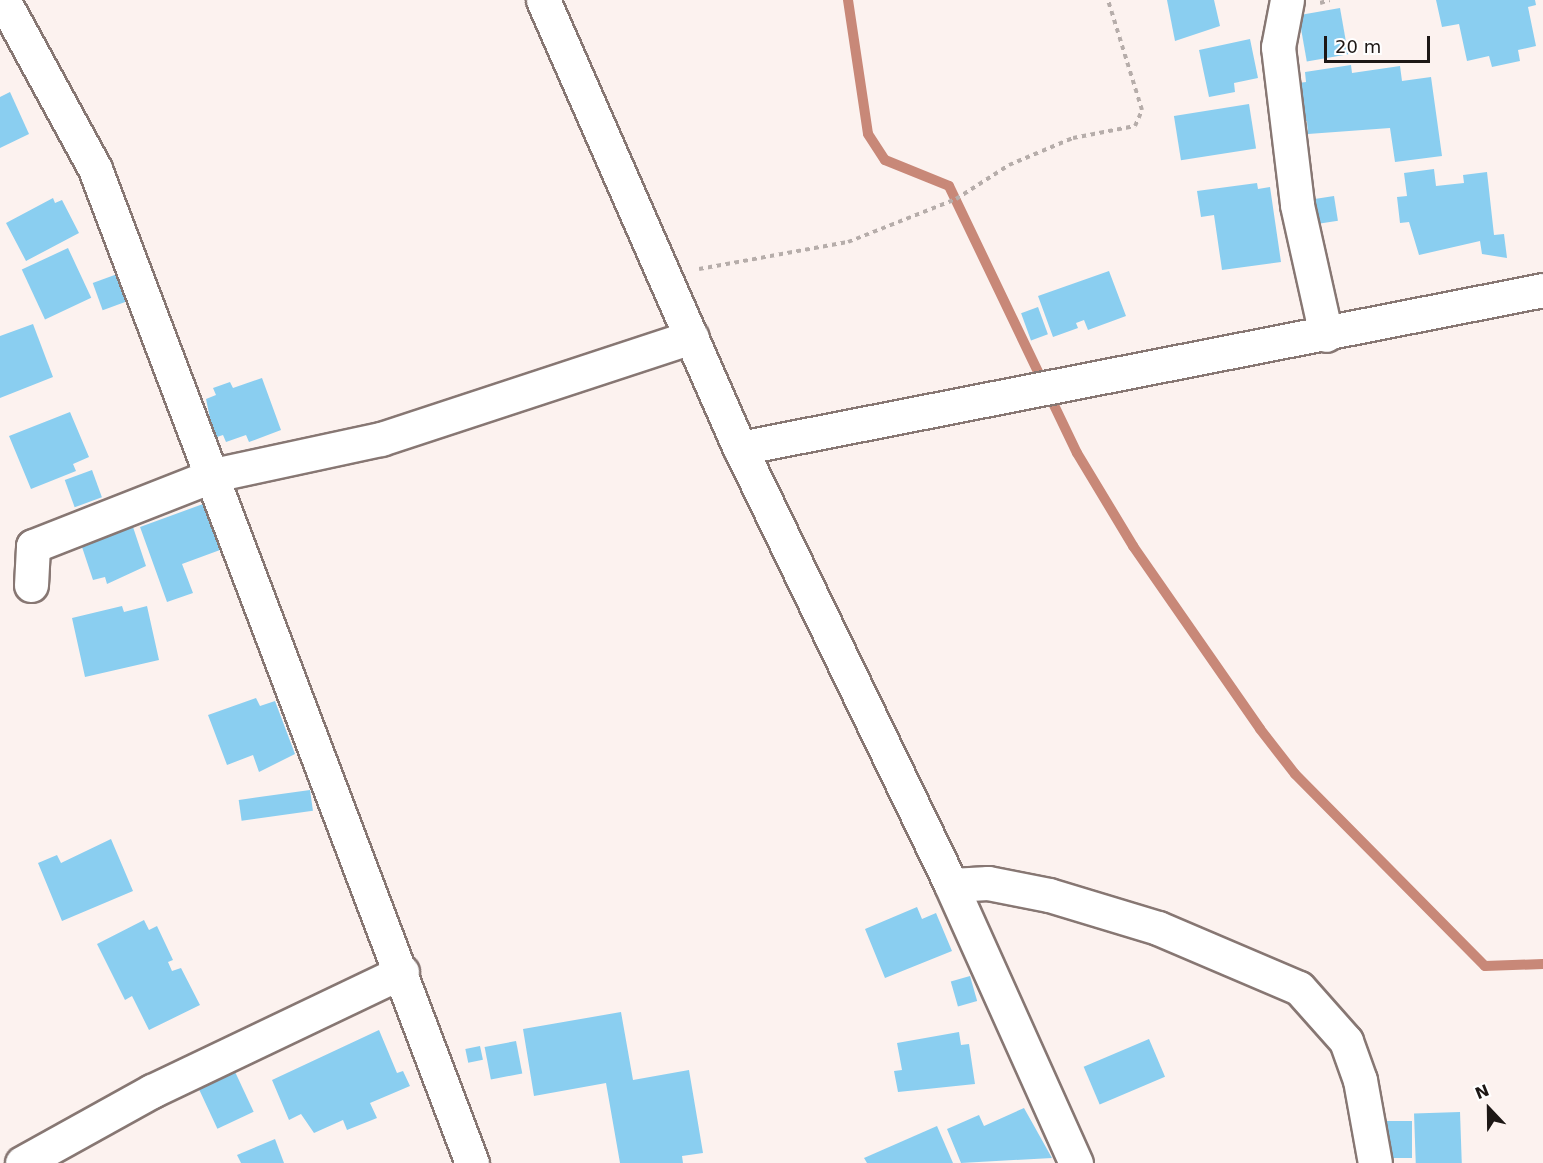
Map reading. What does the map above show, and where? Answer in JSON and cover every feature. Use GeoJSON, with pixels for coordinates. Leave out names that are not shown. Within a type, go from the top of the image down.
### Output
{"type":"FeatureCollection","features":[{"type":"Feature","properties":{"kind":"street"},"geometry":{"type":"LineString","coordinates":[[3,0],[95,169],[214,475],[472,1163]]}},
{"type":"Feature","properties":{"kind":"street"},"geometry":{"type":"LineString","coordinates":[[543,0],[740,448],[951,885],[1076,1163]]}},
{"type":"Feature","properties":{"kind":"street"},"geometry":{"type":"LineString","coordinates":[[1287,0],[1278,47],[1280,67],[1297,205],[1326,335]]}},
{"type":"Feature","properties":{"kind":"street"},"geometry":{"type":"LineString","coordinates":[[740,448],[1543,291]]}},
{"type":"Feature","properties":{"kind":"street"},"geometry":{"type":"LineString","coordinates":[[31,585],[33,546],[214,475],[381,439],[692,337]]}},
{"type":"Feature","properties":{"kind":"street"},"geometry":{"type":"LineString","coordinates":[[951,885],[988,883],[1049,895],[1158,928],[1299,988],[1324,1009],[1346,1041],[1360,1080],[1375,1163]]}},
{"type":"Feature","properties":{"kind":"street"},"geometry":{"type":"LineString","coordinates":[[22,1163],[152,1091],[402,972]]}},
{"type":"Feature","properties":{"kind":"path"},"geometry":{"type":"LineString","coordinates":[[663,274],[765,261],[848,242],[956,199],[1009,165],[1073,138],[1135,126],[1142,110],[1108,0]]}},
{"type":"Feature","properties":{"kind":"building"},"geometry":{"type":"Polygon","coordinates":[[[1167,0],[1214,0],[1220,26],[1175,41],[1167,0]]]}},
{"type":"Feature","properties":{"kind":"building"},"geometry":{"type":"Polygon","coordinates":[[[1436,0],[1535,0],[1536,5],[1528,7],[1536,46],[1518,50],[1520,61],[1492,67],[1489,56],[1467,61],[1459,24],[1442,27],[1436,0]]]}},
{"type":"Feature","properties":{"kind":"building"},"geometry":{"type":"Polygon","coordinates":[[[1340,8],[1348,54],[1307,62],[1299,15],[1340,8]]]}},
{"type":"Feature","properties":{"kind":"building"},"geometry":{"type":"Polygon","coordinates":[[[1250,39],[1258,78],[1234,83],[1235,92],[1209,97],[1199,50],[1250,39]]]}},
{"type":"Feature","properties":{"kind":"building"},"geometry":{"type":"Polygon","coordinates":[[[1351,65],[1352,73],[1400,66],[1402,81],[1431,77],[1442,156],[1395,162],[1390,128],[1308,134],[1307,121],[1296,123],[1291,84],[1306,82],[1305,72],[1351,65]]]}},
{"type":"Feature","properties":{"kind":"building"},"geometry":{"type":"Polygon","coordinates":[[[10,92],[29,134],[0,148],[0,97],[10,92]]]}},
{"type":"Feature","properties":{"kind":"building"},"geometry":{"type":"Polygon","coordinates":[[[1249,104],[1256,148],[1181,160],[1174,116],[1249,104]]]}},
{"type":"Feature","properties":{"kind":"building"},"geometry":{"type":"Polygon","coordinates":[[[1434,169],[1436,186],[1464,183],[1463,175],[1487,172],[1494,235],[1504,234],[1507,258],[1482,254],[1480,241],[1419,255],[1409,222],[1400,223],[1397,197],[1407,196],[1404,173],[1434,169]]]}},
{"type":"Feature","properties":{"kind":"building"},"geometry":{"type":"Polygon","coordinates":[[[1257,183],[1258,189],[1270,187],[1281,262],[1222,270],[1214,215],[1201,217],[1197,191],[1257,183]]]}},
{"type":"Feature","properties":{"kind":"building"},"geometry":{"type":"Polygon","coordinates":[[[1334,196],[1338,221],[1307,226],[1303,201],[1334,196]]]}},
{"type":"Feature","properties":{"kind":"building"},"geometry":{"type":"Polygon","coordinates":[[[53,198],[55,203],[62,200],[79,233],[26,261],[6,223],[53,198]]]}},
{"type":"Feature","properties":{"kind":"building"},"geometry":{"type":"Polygon","coordinates":[[[68,248],[91,298],[45,319],[22,270],[68,248]]]}},
{"type":"Feature","properties":{"kind":"building"},"geometry":{"type":"Polygon","coordinates":[[[1109,271],[1126,316],[1088,330],[1084,320],[1076,323],[1078,328],[1053,337],[1038,296],[1109,271]]]}},
{"type":"Feature","properties":{"kind":"building"},"geometry":{"type":"Polygon","coordinates":[[[120,273],[130,300],[103,310],[93,283],[120,273]]]}},
{"type":"Feature","properties":{"kind":"building"},"geometry":{"type":"Polygon","coordinates":[[[1038,307],[1048,334],[1031,340],[1021,313],[1038,307]]]}},
{"type":"Feature","properties":{"kind":"building"},"geometry":{"type":"Polygon","coordinates":[[[33,324],[53,377],[0,398],[0,336],[33,324]]]}},
{"type":"Feature","properties":{"kind":"building"},"geometry":{"type":"Polygon","coordinates":[[[262,378],[281,430],[249,442],[246,435],[226,442],[223,435],[214,438],[206,399],[216,395],[213,388],[230,382],[233,388],[262,378]]]}},
{"type":"Feature","properties":{"kind":"building"},"geometry":{"type":"Polygon","coordinates":[[[70,412],[89,457],[73,464],[76,471],[31,489],[9,436],[70,412]]]}},
{"type":"Feature","properties":{"kind":"building"},"geometry":{"type":"Polygon","coordinates":[[[92,470],[102,497],[75,507],[65,480],[92,470]]]}},
{"type":"Feature","properties":{"kind":"building"},"geometry":{"type":"Polygon","coordinates":[[[203,504],[220,550],[182,564],[193,593],[167,602],[140,527],[203,504]]]}},
{"type":"Feature","properties":{"kind":"building"},"geometry":{"type":"Polygon","coordinates":[[[133,527],[146,566],[107,584],[105,577],[93,580],[81,544],[133,527]]]}},
{"type":"Feature","properties":{"kind":"building"},"geometry":{"type":"Polygon","coordinates":[[[122,606],[124,612],[147,606],[159,660],[85,677],[72,618],[122,606]]]}},
{"type":"Feature","properties":{"kind":"building"},"geometry":{"type":"Polygon","coordinates":[[[256,698],[260,706],[275,701],[295,754],[259,772],[253,755],[227,765],[208,715],[256,698]]]}},
{"type":"Feature","properties":{"kind":"building"},"geometry":{"type":"Polygon","coordinates":[[[310,790],[313,811],[242,821],[239,800],[310,790]]]}},
{"type":"Feature","properties":{"kind":"building"},"geometry":{"type":"Polygon","coordinates":[[[111,839],[133,891],[62,921],[38,863],[57,855],[61,863],[111,839]]]}},
{"type":"Feature","properties":{"kind":"building"},"geometry":{"type":"Polygon","coordinates":[[[917,907],[922,919],[936,913],[952,951],[885,978],[865,929],[917,907]]]}},
{"type":"Feature","properties":{"kind":"building"},"geometry":{"type":"Polygon","coordinates":[[[144,920],[149,930],[157,926],[173,960],[168,962],[172,971],[181,968],[200,1005],[149,1030],[132,996],[125,1000],[97,944],[144,920]]]}},
{"type":"Feature","properties":{"kind":"building"},"geometry":{"type":"Polygon","coordinates":[[[970,976],[977,1001],[958,1007],[951,982],[970,976]]]}},
{"type":"Feature","properties":{"kind":"building"},"geometry":{"type":"Polygon","coordinates":[[[621,1012],[633,1080],[689,1070],[703,1153],[682,1156],[683,1163],[620,1163],[606,1083],[534,1096],[523,1029],[621,1012]]]}},
{"type":"Feature","properties":{"kind":"building"},"geometry":{"type":"Polygon","coordinates":[[[379,1030],[397,1073],[403,1071],[410,1086],[370,1103],[377,1118],[347,1130],[343,1120],[314,1133],[301,1114],[289,1120],[272,1080],[379,1030]]]}},
{"type":"Feature","properties":{"kind":"building"},"geometry":{"type":"Polygon","coordinates":[[[959,1032],[961,1045],[969,1044],[975,1084],[898,1092],[894,1071],[902,1070],[897,1043],[959,1032]]]}},
{"type":"Feature","properties":{"kind":"building"},"geometry":{"type":"Polygon","coordinates":[[[1149,1039],[1165,1077],[1100,1104],[1084,1067],[1149,1039]]]}},
{"type":"Feature","properties":{"kind":"building"},"geometry":{"type":"Polygon","coordinates":[[[516,1041],[522,1073],[491,1079],[485,1047],[516,1041]]]}},
{"type":"Feature","properties":{"kind":"building"},"geometry":{"type":"Polygon","coordinates":[[[480,1046],[483,1060],[468,1063],[465,1049],[480,1046]]]}},
{"type":"Feature","properties":{"kind":"building"},"geometry":{"type":"Polygon","coordinates":[[[230,1061],[254,1112],[217,1129],[194,1078],[230,1061]]]}},
{"type":"Feature","properties":{"kind":"building"},"geometry":{"type":"Polygon","coordinates":[[[1024,1108],[1052,1158],[961,1163],[947,1129],[979,1115],[984,1126],[1024,1108]]]}},
{"type":"Feature","properties":{"kind":"building"},"geometry":{"type":"Polygon","coordinates":[[[1460,1112],[1462,1163],[1416,1163],[1414,1114],[1460,1112]]]}},
{"type":"Feature","properties":{"kind":"building"},"geometry":{"type":"Polygon","coordinates":[[[1385,1121],[1412,1121],[1412,1158],[1385,1158],[1385,1121]]]}},
{"type":"Feature","properties":{"kind":"building"},"geometry":{"type":"Polygon","coordinates":[[[937,1126],[953,1163],[867,1163],[864,1158],[937,1126]]]}},
{"type":"Feature","properties":{"kind":"building"},"geometry":{"type":"Polygon","coordinates":[[[275,1139],[284,1163],[241,1163],[237,1155],[275,1139]]]}},
{"type":"Feature","properties":{"kind":"waterway"},"geometry":{"type":"LineString","coordinates":[[848,0],[868,134],[885,160],[949,186],[1077,453],[1133,546],[1260,729],[1295,774],[1485,966],[1543,964]]}}]}
